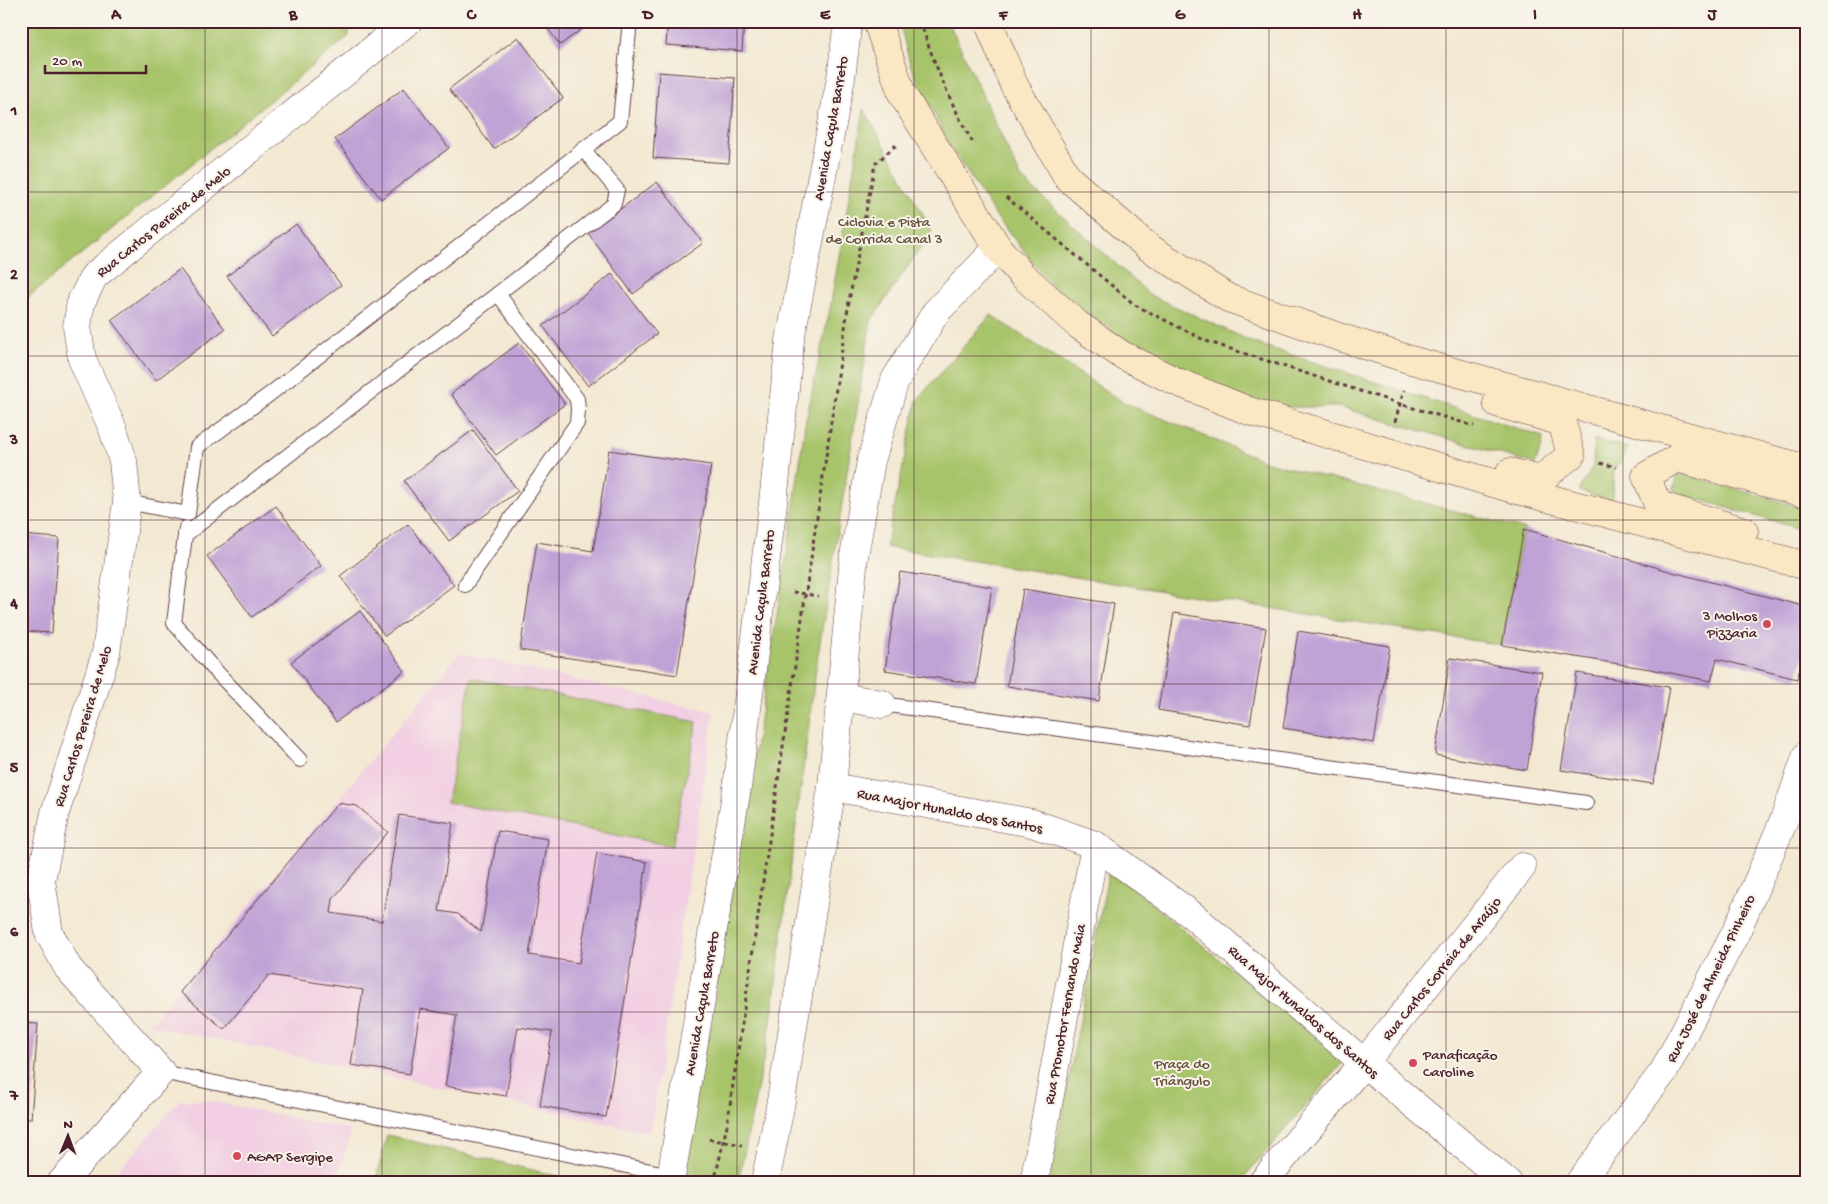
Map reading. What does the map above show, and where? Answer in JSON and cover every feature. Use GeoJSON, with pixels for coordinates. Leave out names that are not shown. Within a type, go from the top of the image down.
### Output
{"type":"FeatureCollection","features":[{"type":"Feature","properties":{"kind":"main road"},"geometry":{"type":"LineString","coordinates":[[877,21],[902,94],[998,248],[1022,275],[1077,324],[1122,355],[1175,381],[1249,411],[1517,490],[1807,566]]}},
{"type":"Feature","properties":{"kind":"main road"},"geometry":{"type":"LineString","coordinates":[[988,21],[1014,85],[1068,178],[1148,247],[1228,298],[1411,360],[1807,469]]}},
{"type":"Feature","properties":{"kind":"main road"},"geometry":{"type":"LineString","coordinates":[[1333,335],[1378,365],[1562,422],[1571,454],[1540,480],[1391,440],[1336,436]]}},
{"type":"Feature","properties":{"kind":"main road"},"geometry":{"type":"LineString","coordinates":[[1807,494],[1677,458],[1646,476],[1658,505],[1807,550]]}},
{"type":"Feature","properties":{"kind":"street","name":"Rua Carlos Pereira de Melo"},"geometry":{"type":"LineString","coordinates":[[161,1072],[68,968],[49,933],[41,880],[55,813],[106,653],[127,502],[123,461],[113,428],[82,359],[77,326],[81,302],[94,276],[408,21]]}},
{"type":"Feature","properties":{"kind":"street","name":"Avenida Caçula Barreto"},"geometry":{"type":"LineString","coordinates":[[671,1179],[737,788],[790,340],[841,78],[848,21]]}},
{"type":"Feature","properties":{"kind":"street"},"geometry":{"type":"LineString","coordinates":[[765,1183],[772,1152],[832,787],[854,556],[871,461],[895,380],[936,312],[998,248]]}},
{"type":"Feature","properties":{"kind":"street"},"geometry":{"type":"LineString","coordinates":[[841,697],[882,704]]}},
{"type":"Feature","properties":{"kind":"street","name":"Rua José de Almeida Pinheiro"},"geometry":{"type":"LineString","coordinates":[[1579,1183],[1664,1071],[1737,930],[1784,820],[1807,755]]}},
{"type":"Feature","properties":{"kind":"street","name":"Rua Major Hunaldo dos Santos"},"geometry":{"type":"LineString","coordinates":[[832,787],[1032,823],[1095,844]]}},
{"type":"Feature","properties":{"kind":"street","name":"Rua Major Hunaldos dos Santos"},"geometry":{"type":"LineString","coordinates":[[1095,844],[1192,915],[1364,1063],[1508,1183]]}},
{"type":"Feature","properties":{"kind":"street","name":"Rua Promotor Fernando Maia"},"geometry":{"type":"LineString","coordinates":[[1034,1183],[1095,844]]}},
{"type":"Feature","properties":{"kind":"street","name":"Rua Carlos Correia de Araújo"},"geometry":{"type":"LineString","coordinates":[[1262,1183],[1364,1063],[1522,867]]}},
{"type":"Feature","properties":{"kind":"street"},"geometry":{"type":"LineString","coordinates":[[61,1183],[161,1072]]}},
{"type":"Feature","properties":{"kind":"lane"},"geometry":{"type":"LineString","coordinates":[[300,760],[174,623],[197,448],[270,394],[620,121],[630,21]]}},
{"type":"Feature","properties":{"kind":"lane"},"geometry":{"type":"LineString","coordinates":[[186,535],[614,204],[617,190],[583,150]]}},
{"type":"Feature","properties":{"kind":"lane"},"geometry":{"type":"LineString","coordinates":[[465,584],[577,423],[577,399],[498,294]]}},
{"type":"Feature","properties":{"kind":"lane"},"geometry":{"type":"LineString","coordinates":[[127,502],[188,514]]}},
{"type":"Feature","properties":{"kind":"lane"},"geometry":{"type":"LineString","coordinates":[[882,704],[1586,803]]}},
{"type":"Feature","properties":{"kind":"lane"},"geometry":{"type":"LineString","coordinates":[[161,1072],[671,1179]]}},
{"type":"Feature","properties":{"kind":"path"},"geometry":{"type":"LineString","coordinates":[[714,1183],[724,1142],[849,300],[875,164],[921,124]]}},
{"type":"Feature","properties":{"kind":"path"},"geometry":{"type":"LineString","coordinates":[[1391,440],[1407,375]]}},
{"type":"Feature","properties":{"kind":"path"},"geometry":{"type":"LineString","coordinates":[[762,586],[850,602]]}},
{"type":"Feature","properties":{"kind":"path"},"geometry":{"type":"LineString","coordinates":[[679,1132],[772,1152]]}},
{"type":"Feature","properties":{"kind":"shaded area"},"geometry":{"type":"Polygon","coordinates":[[[460,653],[714,712],[650,1133],[149,1025],[460,653]]]}},
{"type":"Feature","properties":{"kind":"shaded area","name":"AGAP Sergipe"},"geometry":{"type":"Polygon","coordinates":[[[180,1100],[212,1101],[352,1130],[336,1183],[107,1183],[180,1100]]]}},
{"type":"Feature","properties":{"kind":"green space"},"geometry":{"type":"Polygon","coordinates":[[[21,21],[348,21],[349,36],[21,303],[21,21]]]}},
{"type":"Feature","properties":{"kind":"green space"},"geometry":{"type":"Polygon","coordinates":[[[899,21],[948,21],[1021,178],[1150,295],[1255,343],[1543,437],[1542,446],[1535,464],[1339,407],[1263,407],[1140,351],[1054,289],[995,215],[950,146],[911,67],[899,21]]]}},
{"type":"Feature","properties":{"kind":"green space","name":"Ciclovia e Pista de Corrida Canal 3"},"geometry":{"type":"Polygon","coordinates":[[[864,109],[932,231],[871,321],[816,668],[771,1022],[738,1183],[670,1183],[715,996],[791,528],[805,424],[830,309],[864,109]]]}},
{"type":"Feature","properties":{"kind":"green space"},"geometry":{"type":"Polygon","coordinates":[[[991,315],[1123,402],[1267,462],[1524,529],[1502,645],[886,547],[917,400],[991,315]]]}},
{"type":"Feature","properties":{"kind":"green space"},"geometry":{"type":"Polygon","coordinates":[[[1594,439],[1628,448],[1614,472],[1612,501],[1579,491],[1593,466],[1594,439]]]}},
{"type":"Feature","properties":{"kind":"green space"},"geometry":{"type":"Polygon","coordinates":[[[1678,473],[1807,509],[1807,531],[1673,492],[1678,473]]]}},
{"type":"Feature","properties":{"kind":"green space"},"geometry":{"type":"Polygon","coordinates":[[[471,678],[697,722],[672,846],[447,802],[471,678]]]}},
{"type":"Feature","properties":{"kind":"green space","name":"Praça do Triângulo"},"geometry":{"type":"Polygon","coordinates":[[[1109,869],[1344,1061],[1239,1183],[1049,1183],[1109,869]]]}},
{"type":"Feature","properties":{"kind":"green space"},"geometry":{"type":"Polygon","coordinates":[[[387,1135],[586,1183],[375,1183],[387,1135]]]}},
{"type":"Feature","properties":{"kind":"building"},"geometry":{"type":"Polygon","coordinates":[[[542,21],[593,21],[560,45],[542,21]]]}},
{"type":"Feature","properties":{"kind":"building"},"geometry":{"type":"Polygon","coordinates":[[[668,21],[744,21],[742,51],[666,45],[668,21]]]}},
{"type":"Feature","properties":{"kind":"building"},"geometry":{"type":"Polygon","coordinates":[[[518,37],[563,98],[494,149],[449,89],[518,37]]]}},
{"type":"Feature","properties":{"kind":"building"},"geometry":{"type":"Polygon","coordinates":[[[659,72],[735,78],[729,163],[653,158],[659,72]]]}},
{"type":"Feature","properties":{"kind":"building"},"geometry":{"type":"Polygon","coordinates":[[[404,88],[449,148],[381,199],[335,139],[404,88]]]}},
{"type":"Feature","properties":{"kind":"building"},"geometry":{"type":"Polygon","coordinates":[[[657,182],[703,243],[633,294],[588,233],[657,182]]]}},
{"type":"Feature","properties":{"kind":"building"},"geometry":{"type":"Polygon","coordinates":[[[296,224],[341,285],[272,336],[227,276],[296,224]]]}},
{"type":"Feature","properties":{"kind":"building"},"geometry":{"type":"Polygon","coordinates":[[[180,269],[225,329],[156,380],[111,320],[180,269]]]}},
{"type":"Feature","properties":{"kind":"building"},"geometry":{"type":"Polygon","coordinates":[[[612,274],[657,334],[588,386],[543,326],[612,274]]]}},
{"type":"Feature","properties":{"kind":"building"},"geometry":{"type":"Polygon","coordinates":[[[519,343],[565,404],[496,455],[451,394],[519,343]]]}},
{"type":"Feature","properties":{"kind":"building"},"geometry":{"type":"Polygon","coordinates":[[[473,430],[518,491],[449,541],[404,481],[473,430]]]}},
{"type":"Feature","properties":{"kind":"building"},"geometry":{"type":"Polygon","coordinates":[[[609,450],[711,465],[677,675],[520,650],[537,542],[593,551],[609,450]]]}},
{"type":"Feature","properties":{"kind":"building"},"geometry":{"type":"Polygon","coordinates":[[[276,506],[321,566],[252,617],[207,556],[276,506]]]}},
{"type":"Feature","properties":{"kind":"building"},"geometry":{"type":"Polygon","coordinates":[[[408,524],[454,585],[385,636],[340,576],[408,524]]]}},
{"type":"Feature","properties":{"kind":"building"},"geometry":{"type":"Polygon","coordinates":[[[1524,529],[1676,573],[1807,607],[1807,642],[1797,679],[1717,659],[1711,681],[1502,645],[1524,529]]]}},
{"type":"Feature","properties":{"kind":"building"},"geometry":{"type":"Polygon","coordinates":[[[21,535],[59,538],[52,633],[21,631],[21,535]]]}},
{"type":"Feature","properties":{"kind":"building"},"geometry":{"type":"Polygon","coordinates":[[[900,572],[992,587],[976,684],[885,670],[900,572]]]}},
{"type":"Feature","properties":{"kind":"building"},"geometry":{"type":"Polygon","coordinates":[[[1023,589],[1114,604],[1099,701],[1007,686],[1023,589]]]}},
{"type":"Feature","properties":{"kind":"building"},"geometry":{"type":"Polygon","coordinates":[[[360,611],[405,671],[336,722],[291,662],[360,611]]]}},
{"type":"Feature","properties":{"kind":"building"},"geometry":{"type":"Polygon","coordinates":[[[1174,613],[1266,628],[1250,725],[1158,710],[1174,613]]]}},
{"type":"Feature","properties":{"kind":"building"},"geometry":{"type":"Polygon","coordinates":[[[1298,631],[1390,646],[1374,743],[1283,728],[1298,631]]]}},
{"type":"Feature","properties":{"kind":"building"},"geometry":{"type":"Polygon","coordinates":[[[1450,658],[1542,672],[1527,770],[1435,755],[1450,658]]]}},
{"type":"Feature","properties":{"kind":"building"},"geometry":{"type":"Polygon","coordinates":[[[1577,673],[1669,687],[1653,784],[1561,770],[1577,673]]]}},
{"type":"Feature","properties":{"kind":"building"},"geometry":{"type":"Polygon","coordinates":[[[338,803],[357,806],[388,832],[333,899],[331,913],[382,921],[399,815],[453,823],[439,911],[458,914],[481,932],[498,831],[548,839],[529,955],[579,963],[597,853],[647,862],[606,1117],[540,1106],[552,1032],[518,1027],[506,1096],[445,1086],[457,1015],[420,1009],[410,1074],[351,1065],[363,990],[269,975],[224,1029],[180,992],[338,803]]]}},
{"type":"Feature","properties":{"kind":"building"},"geometry":{"type":"Polygon","coordinates":[[[21,1023],[38,1024],[31,1119],[21,1118],[21,1023]]]}},
{"type":"Feature","properties":{"kind":"place","name":"3 Molhos Pizzaria"},"geometry":{"type":"Point","coordinates":[1767,624]}},
{"type":"Feature","properties":{"kind":"place","name":"Panaficação Caroline"},"geometry":{"type":"Point","coordinates":[1413,1063]}},
{"type":"Feature","properties":{"kind":"place","name":"AGAP Sergipe"},"geometry":{"type":"Point","coordinates":[237,1156]}}]}
